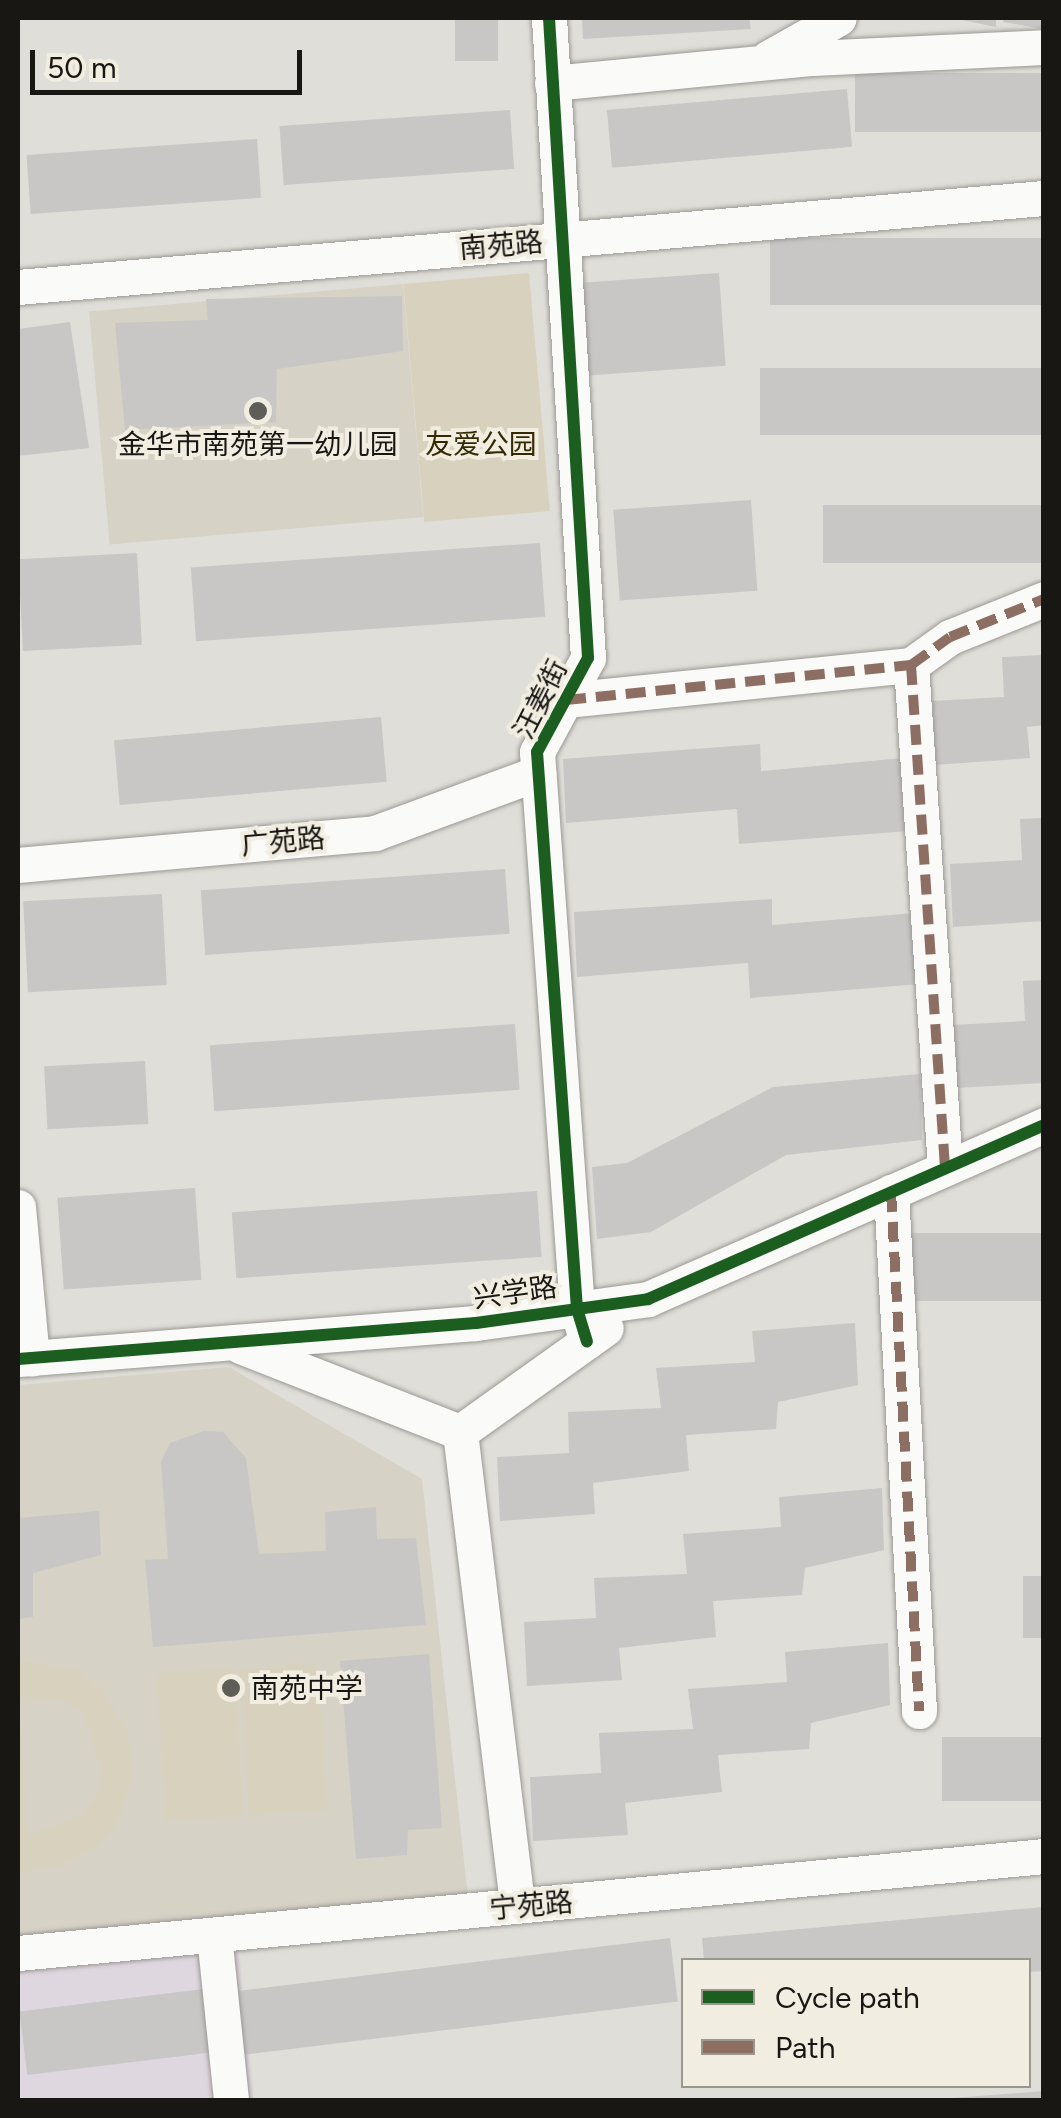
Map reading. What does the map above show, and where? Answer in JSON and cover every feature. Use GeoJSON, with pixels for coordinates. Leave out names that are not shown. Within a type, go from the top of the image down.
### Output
{"type":"FeatureCollection","features":[{"type":"Feature","properties":{"kind":"street","name":"汪姜街"},"geometry":{"type":"LineString","coordinates":[[548,18],[558,240],[588,658],[537,752],[582,1325]]}},
{"type":"Feature","properties":{"kind":"street"},"geometry":{"type":"LineString","coordinates":[[759,64],[839,18]]}},
{"type":"Feature","properties":{"kind":"street"},"geometry":{"type":"LineString","coordinates":[[552,83],[759,64],[1044,47]]}},
{"type":"Feature","properties":{"kind":"street","name":"南苑路"},"geometry":{"type":"LineString","coordinates":[[18,287],[1044,198]]}},
{"type":"Feature","properties":{"kind":"street"},"geometry":{"type":"LineString","coordinates":[[566,700],[911,665],[950,637],[1044,599]]}},
{"type":"Feature","properties":{"kind":"street"},"geometry":{"type":"LineString","coordinates":[[911,665],[945,1168]]}},
{"type":"Feature","properties":{"kind":"street","name":"广苑路"},"geometry":{"type":"LineString","coordinates":[[18,865],[375,833],[538,773]]}},
{"type":"Feature","properties":{"kind":"street","name":"兴学路"},"geometry":{"type":"LineString","coordinates":[[25,1359],[230,1342],[582,1325],[1044,1125]]}},
{"type":"Feature","properties":{"kind":"street"},"geometry":{"type":"LineString","coordinates":[[891,1192],[918,1710]]}},
{"type":"Feature","properties":{"kind":"street"},"geometry":{"type":"LineString","coordinates":[[18,1207],[25,1359]]}},
{"type":"Feature","properties":{"kind":"street"},"geometry":{"type":"LineString","coordinates":[[460,1432],[582,1325]]}},
{"type":"Feature","properties":{"kind":"street"},"geometry":{"type":"LineString","coordinates":[[230,1342],[460,1432]]}},
{"type":"Feature","properties":{"kind":"street"},"geometry":{"type":"LineString","coordinates":[[460,1432],[517,1906]]}},
{"type":"Feature","properties":{"kind":"street","name":"宁苑路"},"geometry":{"type":"LineString","coordinates":[[18,1953],[1044,1856]]}},
{"type":"Feature","properties":{"kind":"street"},"geometry":{"type":"LineString","coordinates":[[214,1934],[231,2100]]}},
{"type":"Feature","properties":{"kind":"shaded area","name":"金华市南苑第一幼儿园"},"geometry":{"type":"Polygon","coordinates":[[[403,284],[423,517],[110,545],[89,311],[403,284]]]}},
{"type":"Feature","properties":{"kind":"shaded area","name":"南苑中学"},"geometry":{"type":"Polygon","coordinates":[[[229,1367],[422,1479],[468,1897],[18,1937],[18,1385],[229,1367]]]}},
{"type":"Feature","properties":{"kind":"shaded area"},"geometry":{"type":"Polygon","coordinates":[[[236,1916],[253,2100],[18,2100],[18,1937],[236,1916]]]}},
{"type":"Feature","properties":{"kind":"green space","name":"友爱公园"},"geometry":{"type":"Polygon","coordinates":[[[529,273],[550,511],[424,522],[403,284],[529,273]]]}},
{"type":"Feature","properties":{"kind":"green space"},"geometry":{"type":"Polygon","coordinates":[[[18,1661],[81,1671],[103,1692],[127,1731],[132,1777],[116,1828],[92,1848],[59,1866],[18,1872],[18,1698],[28,1837],[78,1817],[97,1797],[100,1765],[83,1712],[67,1702],[18,1696],[18,1661]]]}},
{"type":"Feature","properties":{"kind":"green space"},"geometry":{"type":"Polygon","coordinates":[[[317,1664],[327,1810],[249,1815],[239,1669],[317,1664]]]}},
{"type":"Feature","properties":{"kind":"green space"},"geometry":{"type":"Polygon","coordinates":[[[235,1669],[243,1816],[165,1820],[157,1673],[235,1669]]]}},
{"type":"Feature","properties":{"kind":"building"},"geometry":{"type":"Polygon","coordinates":[[[455,18],[498,18],[498,61],[455,61],[455,18]]]}},
{"type":"Feature","properties":{"kind":"building"},"geometry":{"type":"Polygon","coordinates":[[[582,18],[749,18],[751,29],[583,39],[582,18]]]}},
{"type":"Feature","properties":{"kind":"building"},"geometry":{"type":"Polygon","coordinates":[[[996,18],[996,27],[958,19],[996,18]]]}},
{"type":"Feature","properties":{"kind":"building"},"geometry":{"type":"Polygon","coordinates":[[[1004,18],[1044,18],[1044,29],[1003,22],[1004,18]]]}},
{"type":"Feature","properties":{"kind":"building"},"geometry":{"type":"Polygon","coordinates":[[[855,73],[1044,73],[1044,132],[855,132],[855,73]]]}},
{"type":"Feature","properties":{"kind":"building"},"geometry":{"type":"Polygon","coordinates":[[[847,89],[852,147],[612,168],[607,110],[847,89]]]}},
{"type":"Feature","properties":{"kind":"building"},"geometry":{"type":"Polygon","coordinates":[[[510,110],[514,169],[284,185],[280,126],[510,110]]]}},
{"type":"Feature","properties":{"kind":"building"},"geometry":{"type":"Polygon","coordinates":[[[257,139],[261,198],[31,214],[27,155],[257,139]]]}},
{"type":"Feature","properties":{"kind":"building"},"geometry":{"type":"Polygon","coordinates":[[[770,238],[1044,238],[1044,305],[770,305],[770,238]]]}},
{"type":"Feature","properties":{"kind":"building"},"geometry":{"type":"Polygon","coordinates":[[[719,273],[725,366],[588,375],[581,283],[719,273]]]}},
{"type":"Feature","properties":{"kind":"building"},"geometry":{"type":"Polygon","coordinates":[[[402,296],[403,351],[277,369],[276,422],[125,430],[115,323],[208,320],[206,299],[402,296]]]}},
{"type":"Feature","properties":{"kind":"building"},"geometry":{"type":"Polygon","coordinates":[[[70,322],[89,448],[18,456],[18,329],[70,322]]]}},
{"type":"Feature","properties":{"kind":"building"},"geometry":{"type":"Polygon","coordinates":[[[760,368],[1044,368],[1044,435],[760,435],[760,368]]]}},
{"type":"Feature","properties":{"kind":"building"},"geometry":{"type":"Polygon","coordinates":[[[751,500],[757,591],[620,600],[613,510],[751,500]]]}},
{"type":"Feature","properties":{"kind":"building"},"geometry":{"type":"Polygon","coordinates":[[[823,505],[1044,505],[1044,563],[823,563],[823,505]]]}},
{"type":"Feature","properties":{"kind":"building"},"geometry":{"type":"Polygon","coordinates":[[[540,543],[545,617],[196,641],[191,567],[540,543]]]}},
{"type":"Feature","properties":{"kind":"building"},"geometry":{"type":"Polygon","coordinates":[[[137,553],[142,645],[23,651],[18,559],[137,553]]]}},
{"type":"Feature","properties":{"kind":"building"},"geometry":{"type":"Polygon","coordinates":[[[1044,655],[1044,725],[1027,727],[1030,758],[935,765],[932,701],[1004,697],[1002,657],[1044,655]]]}},
{"type":"Feature","properties":{"kind":"building"},"geometry":{"type":"Polygon","coordinates":[[[381,717],[387,782],[120,805],[114,740],[381,717]]]}},
{"type":"Feature","properties":{"kind":"building"},"geometry":{"type":"Polygon","coordinates":[[[760,744],[761,771],[903,758],[909,831],[739,844],[737,809],[566,823],[563,759],[760,744]]]}},
{"type":"Feature","properties":{"kind":"building"},"geometry":{"type":"Polygon","coordinates":[[[1044,818],[1044,921],[953,927],[950,864],[1022,860],[1020,819],[1044,818]]]}},
{"type":"Feature","properties":{"kind":"building"},"geometry":{"type":"Polygon","coordinates":[[[505,869],[510,934],[205,955],[201,890],[505,869]]]}},
{"type":"Feature","properties":{"kind":"building"},"geometry":{"type":"Polygon","coordinates":[[[162,894],[167,985],[28,992],[23,901],[162,894]]]}},
{"type":"Feature","properties":{"kind":"building"},"geometry":{"type":"Polygon","coordinates":[[[772,899],[772,925],[915,913],[920,984],[750,998],[748,963],[577,977],[574,912],[772,899]]]}},
{"type":"Feature","properties":{"kind":"building"},"geometry":{"type":"Polygon","coordinates":[[[1044,980],[1044,1083],[957,1088],[953,1025],[1025,1021],[1023,981],[1044,980]]]}},
{"type":"Feature","properties":{"kind":"building"},"geometry":{"type":"Polygon","coordinates":[[[515,1024],[520,1090],[214,1111],[210,1045],[515,1024]]]}},
{"type":"Feature","properties":{"kind":"building"},"geometry":{"type":"Polygon","coordinates":[[[145,1061],[148,1124],[47,1129],[44,1066],[145,1061]]]}},
{"type":"Feature","properties":{"kind":"building"},"geometry":{"type":"Polygon","coordinates":[[[920,1074],[922,1140],[786,1155],[651,1232],[597,1239],[592,1167],[627,1163],[773,1087],[920,1074]]]}},
{"type":"Feature","properties":{"kind":"building"},"geometry":{"type":"Polygon","coordinates":[[[195,1188],[201,1280],[64,1289],[57,1198],[195,1188]]]}},
{"type":"Feature","properties":{"kind":"building"},"geometry":{"type":"Polygon","coordinates":[[[537,1191],[542,1257],[236,1278],[232,1212],[537,1191]]]}},
{"type":"Feature","properties":{"kind":"building"},"geometry":{"type":"Polygon","coordinates":[[[903,1233],[1044,1233],[1044,1301],[903,1301],[903,1233]]]}},
{"type":"Feature","properties":{"kind":"building"},"geometry":{"type":"Polygon","coordinates":[[[855,1323],[858,1385],[778,1402],[776,1429],[686,1435],[689,1471],[593,1483],[595,1514],[500,1521],[497,1457],[569,1453],[568,1412],[661,1408],[656,1368],[755,1362],[752,1331],[855,1323]]]}},
{"type":"Feature","properties":{"kind":"building"},"geometry":{"type":"Polygon","coordinates":[[[204,1431],[223,1432],[246,1458],[259,1554],[326,1551],[325,1512],[376,1507],[377,1539],[416,1538],[426,1625],[153,1647],[145,1560],[168,1559],[161,1462],[170,1443],[204,1431]]]}},
{"type":"Feature","properties":{"kind":"building"},"geometry":{"type":"Polygon","coordinates":[[[882,1488],[884,1550],[805,1568],[802,1595],[713,1601],[716,1637],[619,1648],[622,1680],[527,1686],[524,1622],[596,1618],[594,1578],[687,1574],[683,1534],[781,1527],[779,1497],[882,1488]]]}},
{"type":"Feature","properties":{"kind":"building"},"geometry":{"type":"Polygon","coordinates":[[[99,1511],[101,1555],[33,1573],[33,1617],[18,1619],[18,1518],[99,1511]]]}},
{"type":"Feature","properties":{"kind":"building"},"geometry":{"type":"Polygon","coordinates":[[[1023,1576],[1044,1576],[1044,1638],[1023,1638],[1023,1576]]]}},
{"type":"Feature","properties":{"kind":"building"},"geometry":{"type":"Polygon","coordinates":[[[888,1643],[890,1705],[811,1723],[809,1749],[718,1755],[722,1792],[625,1803],[628,1835],[533,1841],[530,1777],[601,1773],[599,1733],[693,1729],[688,1689],[787,1682],[785,1652],[888,1643]]]}},
{"type":"Feature","properties":{"kind":"building"},"geometry":{"type":"Polygon","coordinates":[[[429,1654],[442,1828],[408,1830],[407,1855],[356,1859],[340,1661],[429,1654]]]}},
{"type":"Feature","properties":{"kind":"building"},"geometry":{"type":"Polygon","coordinates":[[[942,1737],[1044,1737],[1044,1801],[942,1801],[942,1737]]]}},
{"type":"Feature","properties":{"kind":"building"},"geometry":{"type":"Polygon","coordinates":[[[1044,1907],[1044,1971],[1031,1972],[1031,1958],[704,1958],[702,1938],[1044,1907]]]}},
{"type":"Feature","properties":{"kind":"building"},"geometry":{"type":"Polygon","coordinates":[[[670,1938],[678,2002],[242,2055],[234,1992],[670,1938]]]}},
{"type":"Feature","properties":{"kind":"building"},"geometry":{"type":"Polygon","coordinates":[[[203,1989],[211,2053],[27,2075],[19,2012],[203,1989]]]}},
{"type":"Feature","properties":{"kind":"building"},"geometry":{"type":"Polygon","coordinates":[[[1044,2091],[1044,2100],[953,2100],[953,2098],[1044,2091]]]}},
{"type":"Feature","properties":{"kind":"marked path"},"geometry":{"type":"LineString","coordinates":[[566,700],[911,665],[950,637],[1044,599]]}},
{"type":"Feature","properties":{"kind":"marked path"},"geometry":{"type":"LineString","coordinates":[[911,665],[945,1168]]}},
{"type":"Feature","properties":{"kind":"marked path"},"geometry":{"type":"LineString","coordinates":[[891,1192],[919,1711]]}},
{"type":"Feature","properties":{"kind":"cycle path"},"geometry":{"type":"LineString","coordinates":[[549,18],[588,658],[537,752],[577,1309],[587,1342]]}},
{"type":"Feature","properties":{"kind":"cycle path"},"geometry":{"type":"LineString","coordinates":[[18,1359],[476,1323],[648,1299],[1044,1125]]}},
{"type":"Feature","properties":{"kind":"place","name":"金华市南苑第一幼儿园"},"geometry":{"type":"Point","coordinates":[258,411]}},
{"type":"Feature","properties":{"kind":"place","name":"南苑中学"},"geometry":{"type":"Point","coordinates":[231,1688]}}]}
